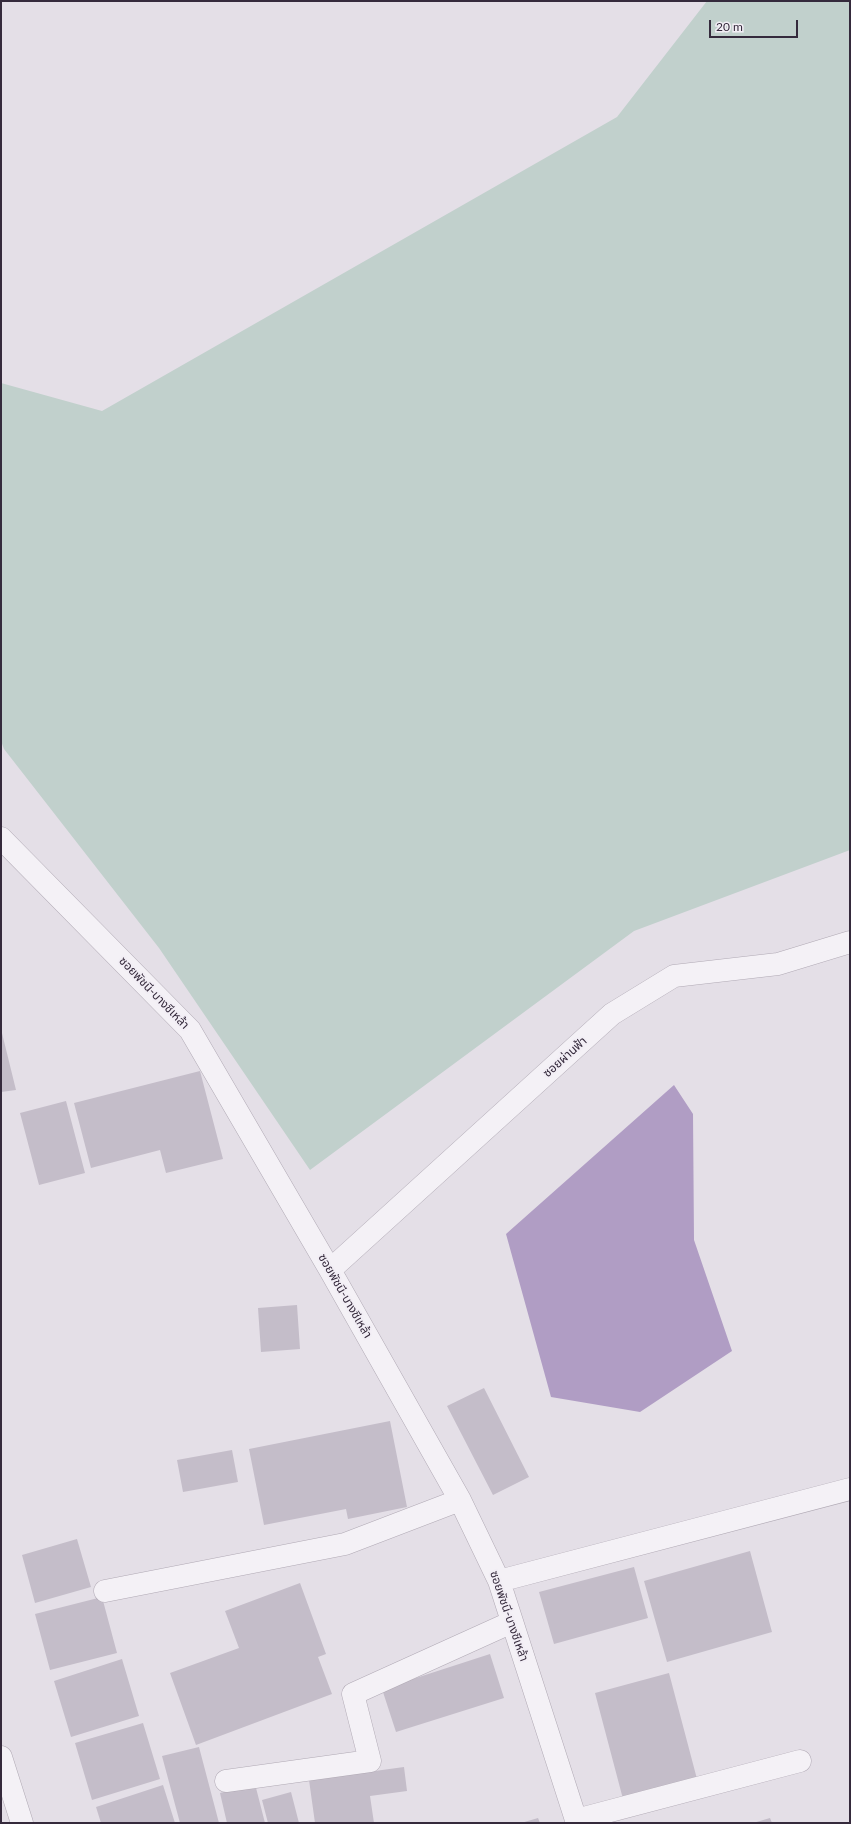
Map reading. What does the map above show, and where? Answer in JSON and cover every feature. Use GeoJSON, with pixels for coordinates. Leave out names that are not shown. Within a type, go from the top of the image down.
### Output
{"type":"FeatureCollection","features":[{"type":"Feature","properties":{"kind":"street","name":"ซอยพัชนี-บางชีเหล้า"},"geometry":{"type":"LineString","coordinates":[[1,838],[190,1030],[330,1270],[460,1500],[499,1581],[577,1821]]}},
{"type":"Feature","properties":{"kind":"street","name":"ซอยผ่านฟ้า"},"geometry":{"type":"LineString","coordinates":[[330,1270],[612,1014],[674,976],[778,964],[850,942]]}},
{"type":"Feature","properties":{"kind":"street"},"geometry":{"type":"LineString","coordinates":[[499,1581],[850,1490]]}},
{"type":"Feature","properties":{"kind":"street"},"geometry":{"type":"LineString","coordinates":[[105,1591],[345,1544],[460,1500]]}},
{"type":"Feature","properties":{"kind":"street"},"geometry":{"type":"LineString","coordinates":[[226,1781],[370,1761],[353,1694],[512,1622]]}},
{"type":"Feature","properties":{"kind":"street"},"geometry":{"type":"LineString","coordinates":[[1,1757],[22,1823]]}},
{"type":"Feature","properties":{"kind":"street"},"geometry":{"type":"LineString","coordinates":[[577,1821],[800,1761]]}},
{"type":"Feature","properties":{"kind":"shaded area"},"geometry":{"type":"Polygon","coordinates":[[[707,1],[850,1],[850,850],[634,931],[310,1170],[159,948],[4,749],[1,741],[1,383],[102,411],[617,117],[707,1]]]}},
{"type":"Feature","properties":{"kind":"shaded area"},"geometry":{"type":"Polygon","coordinates":[[[674,1085],[693,1114],[694,1240],[732,1351],[640,1412],[551,1397],[506,1234],[674,1085]]]}},
{"type":"Feature","properties":{"kind":"building"},"geometry":{"type":"Polygon","coordinates":[[[1,1029],[16,1090],[1,1092],[1,1029]]]}},
{"type":"Feature","properties":{"kind":"building"},"geometry":{"type":"Polygon","coordinates":[[[200,1071],[223,1159],[166,1173],[160,1150],[91,1168],[74,1103],[200,1071]]]}},
{"type":"Feature","properties":{"kind":"building"},"geometry":{"type":"Polygon","coordinates":[[[66,1101],[85,1173],[39,1185],[20,1113],[66,1101]]]}},
{"type":"Feature","properties":{"kind":"building"},"geometry":{"type":"Polygon","coordinates":[[[297,1305],[300,1349],[261,1352],[258,1308],[297,1305]]]}},
{"type":"Feature","properties":{"kind":"building"},"geometry":{"type":"Polygon","coordinates":[[[484,1388],[529,1477],[493,1495],[447,1406],[484,1388]]]}},
{"type":"Feature","properties":{"kind":"building"},"geometry":{"type":"Polygon","coordinates":[[[390,1421],[407,1507],[348,1519],[346,1509],[264,1525],[249,1449],[390,1421]]]}},
{"type":"Feature","properties":{"kind":"building"},"geometry":{"type":"Polygon","coordinates":[[[232,1450],[238,1482],[183,1492],[177,1460],[232,1450]]]}},
{"type":"Feature","properties":{"kind":"building"},"geometry":{"type":"Polygon","coordinates":[[[77,1539],[91,1587],[35,1603],[22,1555],[77,1539]]]}},
{"type":"Feature","properties":{"kind":"building"},"geometry":{"type":"Polygon","coordinates":[[[750,1551],[772,1632],[667,1662],[644,1581],[750,1551]]]}},
{"type":"Feature","properties":{"kind":"building"},"geometry":{"type":"Polygon","coordinates":[[[634,1567],[648,1618],[554,1644],[539,1592],[634,1567]]]}},
{"type":"Feature","properties":{"kind":"building"},"geometry":{"type":"Polygon","coordinates":[[[300,1583],[326,1654],[318,1657],[332,1694],[196,1745],[170,1673],[239,1648],[225,1611],[300,1583]]]}},
{"type":"Feature","properties":{"kind":"building"},"geometry":{"type":"Polygon","coordinates":[[[102,1597],[117,1653],[50,1670],[35,1614],[102,1597]]]}},
{"type":"Feature","properties":{"kind":"building"},"geometry":{"type":"Polygon","coordinates":[[[490,1654],[504,1698],[396,1732],[382,1689],[490,1654]]]}},
{"type":"Feature","properties":{"kind":"building"},"geometry":{"type":"Polygon","coordinates":[[[122,1659],[139,1716],[71,1737],[54,1681],[122,1659]]]}},
{"type":"Feature","properties":{"kind":"building"},"geometry":{"type":"Polygon","coordinates":[[[669,1673],[697,1779],[623,1799],[595,1693],[669,1673]]]}},
{"type":"Feature","properties":{"kind":"building"},"geometry":{"type":"Polygon","coordinates":[[[143,1723],[160,1779],[92,1800],[75,1743],[143,1723]]]}},
{"type":"Feature","properties":{"kind":"building"},"geometry":{"type":"Polygon","coordinates":[[[199,1747],[219,1823],[180,1823],[162,1756],[199,1747]]]}},
{"type":"Feature","properties":{"kind":"building"},"geometry":{"type":"Polygon","coordinates":[[[404,1767],[407,1791],[370,1796],[374,1823],[315,1823],[309,1780],[404,1767]]]}},
{"type":"Feature","properties":{"kind":"building"},"geometry":{"type":"Polygon","coordinates":[[[255,1784],[265,1823],[227,1823],[220,1793],[255,1784]]]}},
{"type":"Feature","properties":{"kind":"building"},"geometry":{"type":"Polygon","coordinates":[[[163,1785],[175,1823],[101,1823],[96,1807],[163,1785]]]}},
{"type":"Feature","properties":{"kind":"building"},"geometry":{"type":"Polygon","coordinates":[[[291,1792],[299,1823],[268,1823],[262,1800],[291,1792]]]}},
{"type":"Feature","properties":{"kind":"building"},"geometry":{"type":"Polygon","coordinates":[[[538,1818],[540,1823],[521,1823],[538,1818]]]}},
{"type":"Feature","properties":{"kind":"building"},"geometry":{"type":"Polygon","coordinates":[[[770,1818],[772,1823],[753,1823],[770,1818]]]}}]}
